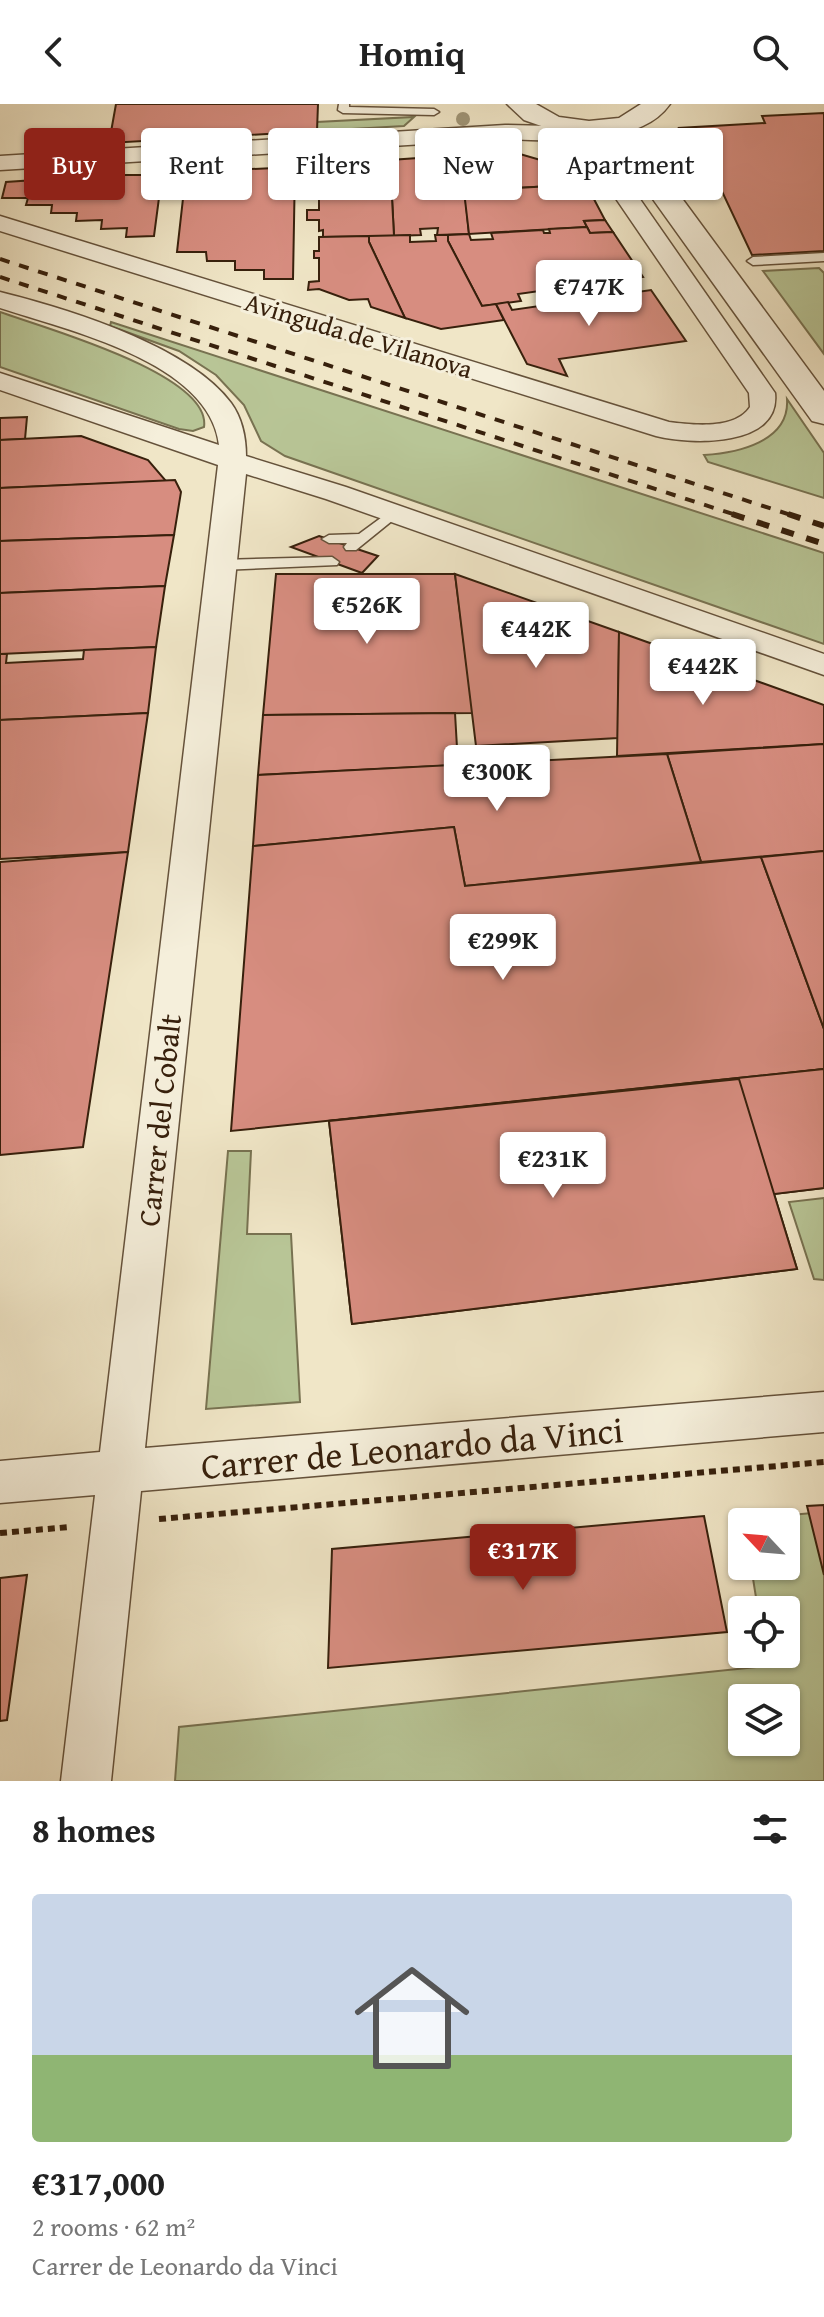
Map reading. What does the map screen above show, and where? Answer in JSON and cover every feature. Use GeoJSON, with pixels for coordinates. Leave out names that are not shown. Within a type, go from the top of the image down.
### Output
{"type":"FeatureCollection","features":[{"type":"Feature","properties":{"kind":"street"},"geometry":{"type":"LineString","coordinates":[[508,128],[524,108],[573,127]]}},
{"type":"Feature","properties":{"kind":"street"},"geometry":{"type":"LineString","coordinates":[[522,132],[614,127],[653,108]]}},
{"type":"Feature","properties":{"kind":"street"},"geometry":{"type":"LineString","coordinates":[[646,128],[653,108]]}},
{"type":"Feature","properties":{"kind":"street"},"geometry":{"type":"LineString","coordinates":[[0,163],[415,138]]}},
{"type":"Feature","properties":{"kind":"street","name":"Avinguda de Vilanova"},"geometry":{"type":"LineString","coordinates":[[0,223],[644,423],[687,433],[743,426],[760,414],[765,401],[762,393],[629,200]]}},
{"type":"Feature","properties":{"kind":"street"},"geometry":{"type":"LineString","coordinates":[[668,200],[824,414]]}},
{"type":"Feature","properties":{"kind":"street","name":"Carrer del Cobalt"},"geometry":{"type":"LineString","coordinates":[[0,300],[139,348],[184,373],[217,402],[231,433],[232,460],[221,565],[86,1781]]}},
{"type":"Feature","properties":{"kind":"street"},"geometry":{"type":"LineString","coordinates":[[0,381],[393,513],[824,665]]}},
{"type":"Feature","properties":{"kind":"street","name":"Carrer de Leonardo da Vinci"},"geometry":{"type":"LineString","coordinates":[[0,1482],[824,1412]]}},
{"type":"Feature","properties":{"kind":"lane"},"geometry":{"type":"LineString","coordinates":[[344,104],[343,110],[434,108],[435,128]]}},
{"type":"Feature","properties":{"kind":"lane"},"geometry":{"type":"LineString","coordinates":[[753,261],[824,257]]}},
{"type":"Feature","properties":{"kind":"lane"},"geometry":{"type":"LineString","coordinates":[[349,544],[393,513]]}},
{"type":"Feature","properties":{"kind":"lane"},"geometry":{"type":"LineString","coordinates":[[221,565],[326,560],[286,564]]}},
{"type":"Feature","properties":{"kind":"path","name":"Carrer de Leonardo da Vinci"},"geometry":{"type":"LineString","coordinates":[[0,1533],[824,1462]]}},
{"type":"Feature","properties":{"kind":"green space"},"geometry":{"type":"Polygon","coordinates":[[[414,117],[404,126],[369,128],[317,128],[317,122],[414,117]]]}},
{"type":"Feature","properties":{"kind":"green space"},"geometry":{"type":"Polygon","coordinates":[[[819,268],[824,273],[824,354],[763,271],[819,268]]]}},
{"type":"Feature","properties":{"kind":"green space"},"geometry":{"type":"Polygon","coordinates":[[[0,312],[85,341],[154,371],[181,389],[199,407],[204,427],[193,431],[179,429],[0,367],[0,312]]]}},
{"type":"Feature","properties":{"kind":"green space"},"geometry":{"type":"Polygon","coordinates":[[[111,322],[824,553],[824,644],[285,456],[261,441],[244,405],[216,375],[179,351],[110,326],[111,322]]]}},
{"type":"Feature","properties":{"kind":"green space"},"geometry":{"type":"Polygon","coordinates":[[[787,399],[824,453],[824,498],[708,462],[704,455],[746,448],[771,435],[786,414],[787,399]]]}},
{"type":"Feature","properties":{"kind":"green space"},"geometry":{"type":"Polygon","coordinates":[[[228,1151],[251,1151],[247,1234],[291,1234],[300,1402],[206,1409],[228,1151]]]}},
{"type":"Feature","properties":{"kind":"green space"},"geometry":{"type":"Polygon","coordinates":[[[824,1198],[824,1280],[814,1279],[789,1202],[824,1198]]]}},
{"type":"Feature","properties":{"kind":"green space"},"geometry":{"type":"Polygon","coordinates":[[[824,1512],[824,1781],[175,1781],[179,1727],[748,1668],[800,1668],[800,1596],[756,1596],[753,1580],[800,1580],[800,1514],[824,1512]]]}},
{"type":"Feature","properties":{"kind":"building"},"geometry":{"type":"Polygon","coordinates":[[[116,104],[318,104],[317,128],[268,128],[268,134],[252,135],[252,128],[141,128],[141,141],[125,142],[125,128],[112,128],[116,104]]]}},
{"type":"Feature","properties":{"kind":"building"},"geometry":{"type":"Polygon","coordinates":[[[824,113],[824,251],[752,255],[723,193],[723,128],[679,128],[765,123],[762,116],[824,113]]]}},
{"type":"Feature","properties":{"kind":"building"},"geometry":{"type":"Polygon","coordinates":[[[522,155],[538,159],[538,187],[522,188],[522,155]]]}},
{"type":"Feature","properties":{"kind":"building"},"geometry":{"type":"Polygon","coordinates":[[[415,158],[415,200],[466,200],[469,234],[437,235],[438,228],[420,229],[421,235],[394,236],[392,200],[399,200],[399,159],[415,158]]]}},
{"type":"Feature","properties":{"kind":"building"},"geometry":{"type":"Polygon","coordinates":[[[268,168],[268,200],[294,200],[293,279],[264,279],[264,270],[235,270],[235,261],[207,261],[206,252],[177,252],[183,200],[252,200],[252,169],[268,168]]]}},
{"type":"Feature","properties":{"kind":"building"},"geometry":{"type":"Polygon","coordinates":[[[125,175],[141,175],[141,200],[159,200],[154,236],[126,237],[127,228],[101,229],[102,220],[76,221],[77,213],[51,213],[52,205],[26,205],[27,200],[125,200],[125,175]]]}},
{"type":"Feature","properties":{"kind":"building"},"geometry":{"type":"Polygon","coordinates":[[[24,181],[24,198],[2,198],[6,182],[24,181]]]}},
{"type":"Feature","properties":{"kind":"building"},"geometry":{"type":"Polygon","coordinates":[[[538,187],[538,200],[594,200],[605,220],[584,221],[587,227],[469,234],[465,200],[522,200],[522,188],[538,187]]]}},
{"type":"Feature","properties":{"kind":"building"},"geometry":{"type":"Polygon","coordinates":[[[319,200],[392,200],[394,236],[323,237],[323,230],[319,231],[319,220],[307,220],[307,210],[319,210],[319,200]]]}},
{"type":"Feature","properties":{"kind":"building"},"geometry":{"type":"Polygon","coordinates":[[[605,220],[613,232],[590,233],[584,221],[605,220]]]}},
{"type":"Feature","properties":{"kind":"building"},"geometry":{"type":"Polygon","coordinates":[[[587,227],[590,233],[613,232],[643,277],[626,279],[631,286],[593,291],[589,284],[518,294],[521,301],[482,306],[448,241],[448,235],[469,234],[471,240],[493,239],[491,233],[543,230],[550,233],[549,229],[587,227]]]}},
{"type":"Feature","properties":{"kind":"building"},"geometry":{"type":"Polygon","coordinates":[[[410,235],[410,242],[436,241],[435,235],[448,235],[448,241],[482,306],[496,304],[504,320],[441,329],[405,318],[369,242],[369,236],[410,235]]]}},
{"type":"Feature","properties":{"kind":"building"},"geometry":{"type":"Polygon","coordinates":[[[369,236],[369,242],[405,318],[371,307],[368,299],[349,300],[319,289],[308,290],[309,282],[319,281],[319,258],[314,258],[314,251],[319,251],[319,237],[369,236]]]}},
{"type":"Feature","properties":{"kind":"building"},"geometry":{"type":"Polygon","coordinates":[[[651,290],[686,341],[559,359],[567,376],[527,364],[496,304],[508,302],[512,310],[651,290]]]}},
{"type":"Feature","properties":{"kind":"building"},"geometry":{"type":"Polygon","coordinates":[[[27,417],[25,439],[0,440],[0,418],[27,417]]]}},
{"type":"Feature","properties":{"kind":"building"},"geometry":{"type":"Polygon","coordinates":[[[81,436],[148,460],[166,481],[0,488],[0,440],[81,436]]]}},
{"type":"Feature","properties":{"kind":"building"},"geometry":{"type":"Polygon","coordinates":[[[175,480],[181,492],[174,535],[0,541],[0,488],[175,480]]]}},
{"type":"Feature","properties":{"kind":"building"},"geometry":{"type":"Polygon","coordinates":[[[174,535],[165,586],[0,593],[0,541],[174,535]]]}},
{"type":"Feature","properties":{"kind":"building"},"geometry":{"type":"Polygon","coordinates":[[[319,536],[378,556],[362,573],[291,547],[319,536]]]}},
{"type":"Feature","properties":{"kind":"building"},"geometry":{"type":"Polygon","coordinates":[[[276,574],[455,574],[473,713],[263,715],[276,574]]]}},
{"type":"Feature","properties":{"kind":"building"},"geometry":{"type":"Polygon","coordinates":[[[455,574],[619,632],[618,738],[476,746],[455,574]]]}},
{"type":"Feature","properties":{"kind":"building"},"geometry":{"type":"Polygon","coordinates":[[[165,586],[156,647],[0,654],[0,593],[165,586]]]}},
{"type":"Feature","properties":{"kind":"building"},"geometry":{"type":"Polygon","coordinates":[[[619,632],[824,705],[824,744],[617,756],[619,632]]]}},
{"type":"Feature","properties":{"kind":"building"},"geometry":{"type":"Polygon","coordinates":[[[156,647],[148,713],[0,720],[0,654],[7,654],[6,663],[83,659],[84,650],[156,647]]]}},
{"type":"Feature","properties":{"kind":"building"},"geometry":{"type":"Polygon","coordinates":[[[148,713],[128,852],[0,859],[0,720],[148,713]]]}},
{"type":"Feature","properties":{"kind":"building"},"geometry":{"type":"Polygon","coordinates":[[[455,713],[458,765],[258,775],[263,715],[455,713]]]}},
{"type":"Feature","properties":{"kind":"building"},"geometry":{"type":"Polygon","coordinates":[[[824,744],[824,851],[701,862],[667,754],[824,744]]]}},
{"type":"Feature","properties":{"kind":"building"},"geometry":{"type":"Polygon","coordinates":[[[667,754],[701,862],[465,886],[454,827],[253,846],[258,775],[667,754]]]}},
{"type":"Feature","properties":{"kind":"building"},"geometry":{"type":"Polygon","coordinates":[[[454,827],[465,886],[761,857],[824,1029],[824,1069],[231,1131],[253,846],[454,827]]]}},
{"type":"Feature","properties":{"kind":"building"},"geometry":{"type":"Polygon","coordinates":[[[824,851],[824,1029],[761,857],[824,851]]]}},
{"type":"Feature","properties":{"kind":"building"},"geometry":{"type":"Polygon","coordinates":[[[128,852],[83,1147],[0,1155],[0,862],[128,852]]]}},
{"type":"Feature","properties":{"kind":"building"},"geometry":{"type":"Polygon","coordinates":[[[824,1069],[824,1188],[774,1194],[739,1079],[824,1069]]]}},
{"type":"Feature","properties":{"kind":"building"},"geometry":{"type":"Polygon","coordinates":[[[824,1069],[824,1188],[774,1194],[797,1269],[352,1324],[329,1121],[824,1069]]]}},
{"type":"Feature","properties":{"kind":"building"},"geometry":{"type":"Polygon","coordinates":[[[739,1079],[797,1269],[352,1324],[329,1121],[739,1079]]]}},
{"type":"Feature","properties":{"kind":"building"},"geometry":{"type":"Polygon","coordinates":[[[824,1505],[824,1575],[807,1506],[824,1505]]]}},
{"type":"Feature","properties":{"kind":"building"},"geometry":{"type":"Polygon","coordinates":[[[704,1516],[727,1632],[328,1668],[332,1549],[704,1516]]]}},
{"type":"Feature","properties":{"kind":"building"},"geometry":{"type":"Polygon","coordinates":[[[27,1575],[7,1720],[0,1721],[0,1578],[27,1575]]]}},
{"type":"Feature","properties":{"kind":"railway"},"geometry":{"type":"LineString","coordinates":[[0,259],[794,516]]}},
{"type":"Feature","properties":{"kind":"railway"},"geometry":{"type":"LineString","coordinates":[[0,277],[739,516]]}},
{"type":"Feature","properties":{"kind":"railway"},"geometry":{"type":"LineString","coordinates":[[732,514],[824,544]]}},
{"type":"Feature","properties":{"kind":"railway"},"geometry":{"type":"LineString","coordinates":[[788,514],[794,516]]}},
{"type":"Feature","properties":{"kind":"railway"},"geometry":{"type":"LineString","coordinates":[[794,516],[824,526]]}}]}
